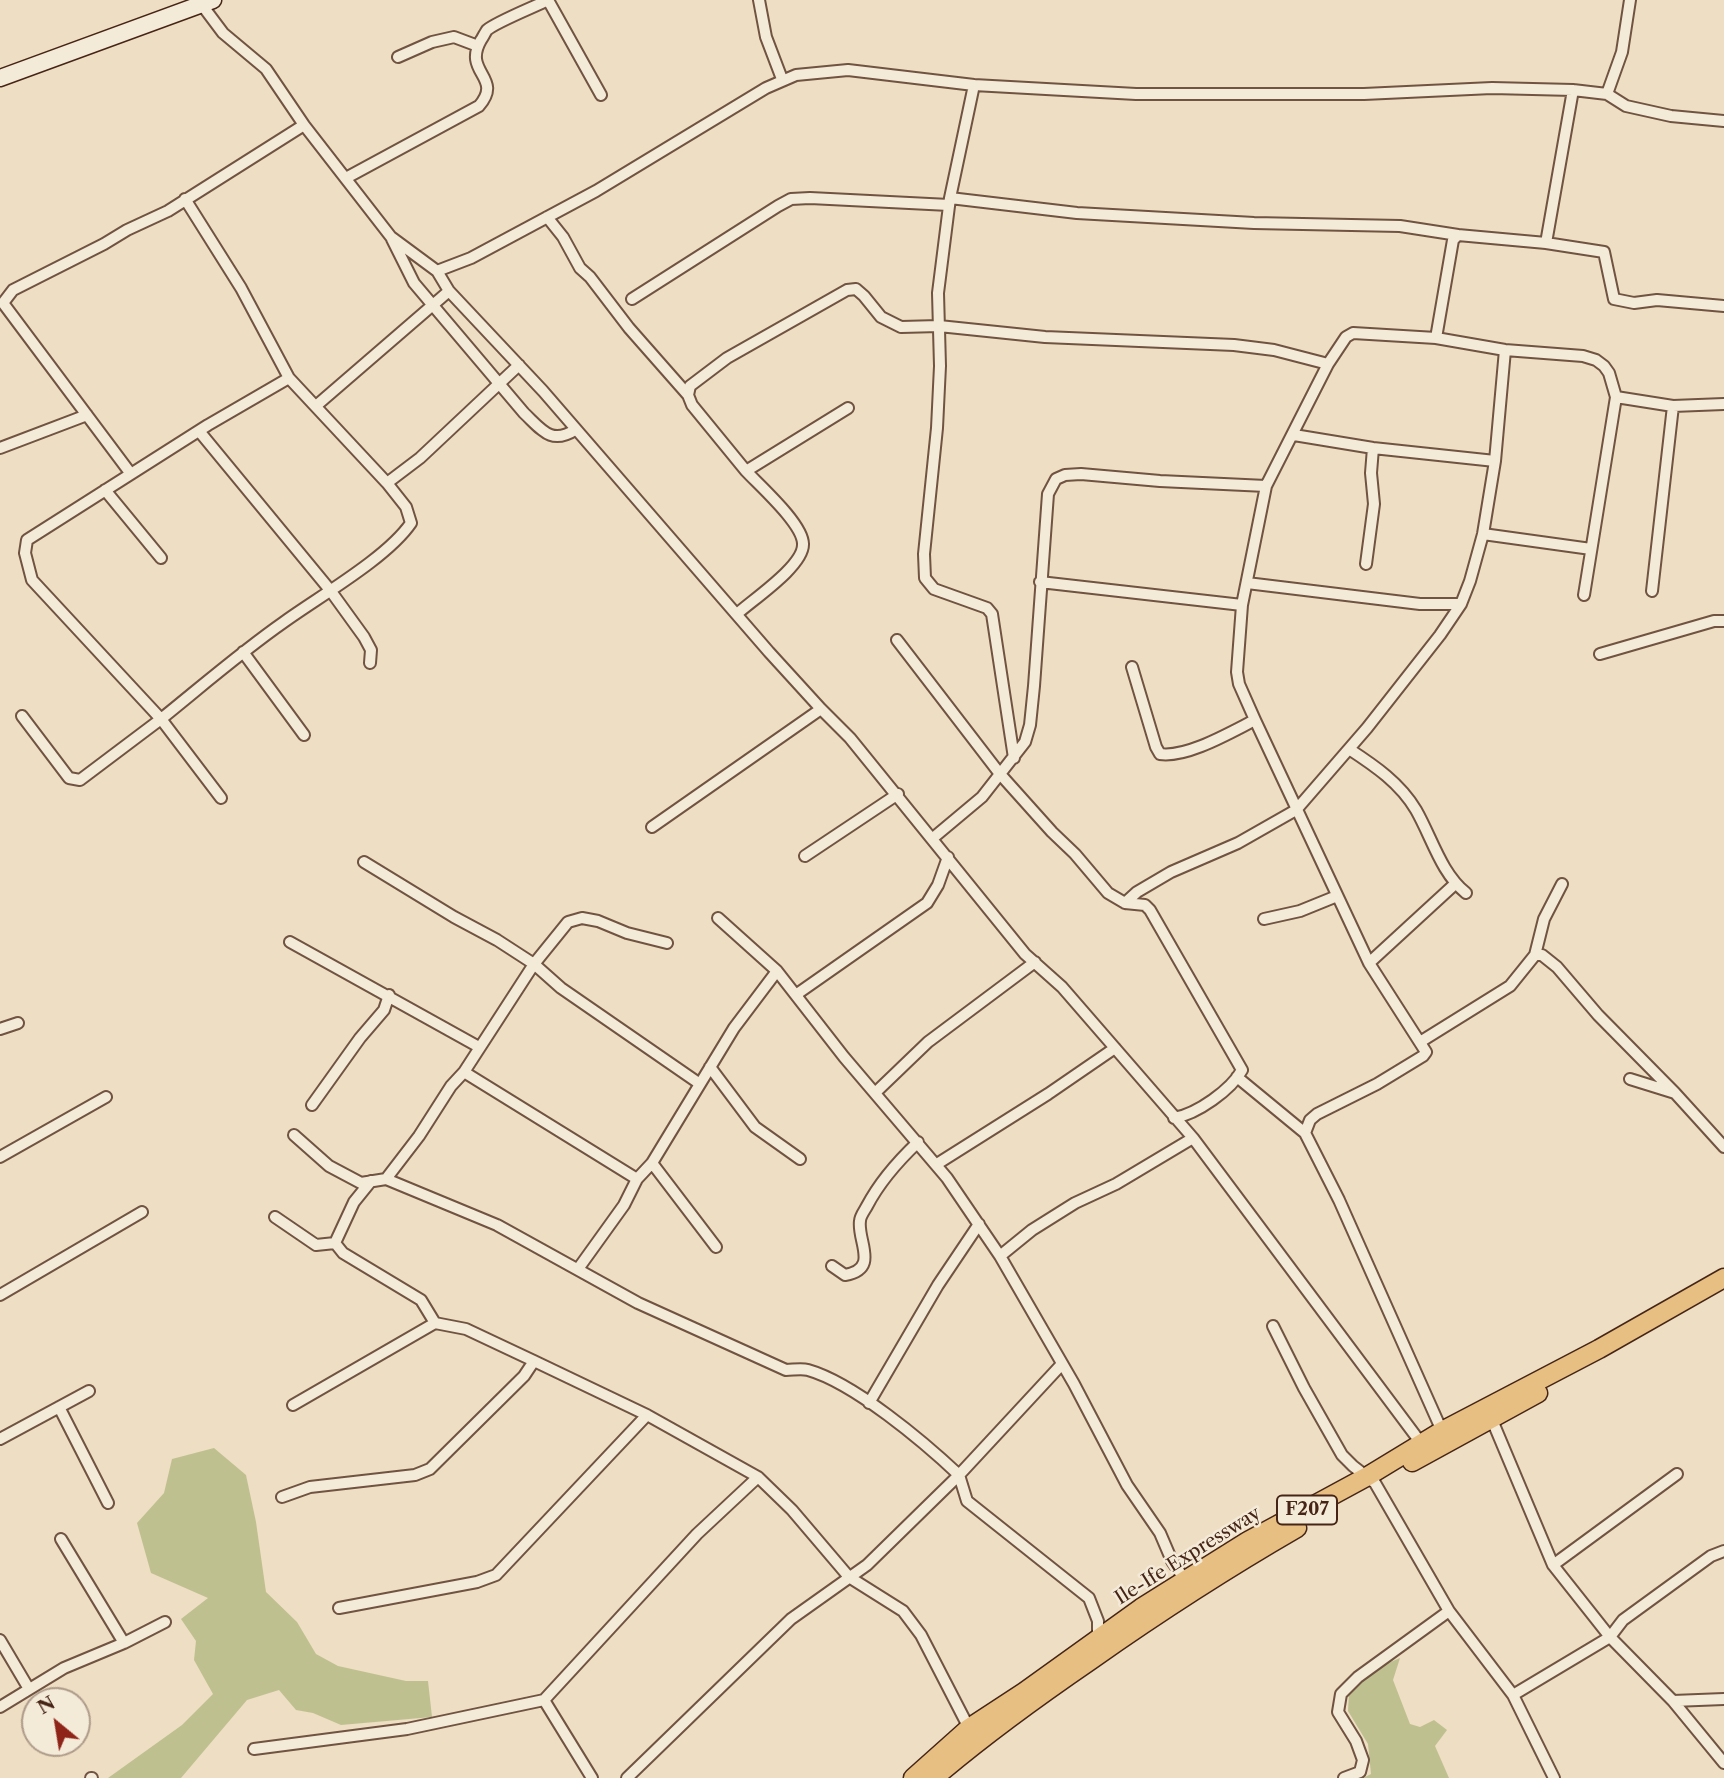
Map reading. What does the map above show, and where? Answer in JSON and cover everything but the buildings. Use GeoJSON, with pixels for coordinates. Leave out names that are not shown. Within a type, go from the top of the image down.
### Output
{"type":"FeatureCollection","features":[{"type":"Feature","properties":{"kind":"main road"},"geometry":{"type":"LineString","coordinates":[[0,78],[208,2]]}},
{"type":"Feature","properties":{"kind":"main road","name":"Ile-Ife Expressway"},"geometry":{"type":"LineString","coordinates":[[913,1778],[968,1728],[1098,1639],[1130,1624],[1231,1566],[1372,1480],[1421,1443],[1599,1349],[1724,1278]]}},
{"type":"Feature","properties":{"kind":"main road","name":"Ile-Ife Expressway"},"geometry":{"type":"LineString","coordinates":[[934,1778],[1185,1580],[1248,1541],[1492,1420],[1724,1291]]}},
{"type":"Feature","properties":{"kind":"street"},"geometry":{"type":"LineString","coordinates":[[346,178],[479,106],[487,97],[488,86],[475,61],[478,46],[487,30],[548,0],[601,95]]}},
{"type":"Feature","properties":{"kind":"street"},"geometry":{"type":"LineString","coordinates":[[760,0],[766,37],[782,79]]}},
{"type":"Feature","properties":{"kind":"street"},"geometry":{"type":"LineString","coordinates":[[1607,94],[1622,52],[1630,0]]}},
{"type":"Feature","properties":{"kind":"street"},"geometry":{"type":"LineString","coordinates":[[208,2],[223,33],[265,69],[304,125],[391,237],[414,283],[432,306],[524,413],[543,431],[554,437],[564,437],[575,430]]}},
{"type":"Feature","properties":{"kind":"street"},"geometry":{"type":"LineString","coordinates":[[398,57],[432,42],[454,37],[478,46]]}},
{"type":"Feature","properties":{"kind":"street"},"geometry":{"type":"LineString","coordinates":[[437,271],[471,258],[596,191],[782,79],[796,75],[848,70],[974,85],[1136,94],[1364,94],[1492,88],[1573,90],[1607,94],[1626,106],[1671,116],[1724,121]]}},
{"type":"Feature","properties":{"kind":"street"},"geometry":{"type":"LineString","coordinates":[[974,85],[949,201],[938,293],[940,366],[937,428],[924,554],[925,578],[934,589],[987,608],[992,614],[1014,758]]}},
{"type":"Feature","properties":{"kind":"street"},"geometry":{"type":"LineString","coordinates":[[1546,243],[1573,90]]}},
{"type":"Feature","properties":{"kind":"street"},"geometry":{"type":"LineString","coordinates":[[131,474],[4,303],[13,290],[169,211],[304,125]]}},
{"type":"Feature","properties":{"kind":"street"},"geometry":{"type":"LineString","coordinates":[[632,299],[791,199],[810,198],[949,201],[1077,213],[1254,223],[1401,226],[1546,243],[1604,253],[1614,299],[1634,303],[1657,300],[1724,306]]}},
{"type":"Feature","properties":{"kind":"street"},"geometry":{"type":"LineString","coordinates":[[22,716],[69,778],[80,780],[243,652],[388,546],[411,523],[406,508],[387,482],[289,378],[241,288],[185,199]]}},
{"type":"Feature","properties":{"kind":"street"},"geometry":{"type":"LineString","coordinates":[[547,217],[563,237],[579,268],[590,277],[629,328],[688,395],[692,405],[746,471],[795,525],[803,542],[803,550],[790,568],[737,614]]}},
{"type":"Feature","properties":{"kind":"street"},"geometry":{"type":"LineString","coordinates":[[1436,338],[1453,240],[1458,234]]}},
{"type":"Feature","properties":{"kind":"street"},"geometry":{"type":"LineString","coordinates":[[391,237],[437,271],[449,291],[632,491],[821,709],[850,737],[1026,954],[1062,987],[1193,1138],[1421,1443]]}},
{"type":"Feature","properties":{"kind":"street"},"geometry":{"type":"LineString","coordinates":[[688,395],[690,386],[727,358],[846,290],[856,289],[881,317],[901,327],[939,326],[1045,337],[1234,345],[1274,350],[1328,364]]}},
{"type":"Feature","properties":{"kind":"street"},"geometry":{"type":"LineString","coordinates":[[317,405],[449,291]]}},
{"type":"Feature","properties":{"kind":"street"},"geometry":{"type":"LineString","coordinates":[[1305,1133],[1310,1120],[1317,1114],[1377,1084],[1426,1052],[1369,963],[1255,720],[1239,684],[1237,672],[1242,605],[1266,486],[1328,364],[1346,337],[1353,332],[1436,338],[1505,350],[1583,356],[1596,360],[1609,373],[1615,397],[1584,595]]}},
{"type":"Feature","properties":{"kind":"street"},"geometry":{"type":"LineString","coordinates":[[1125,903],[1137,892],[1171,872],[1238,843],[1296,810],[1349,749],[1461,604],[1483,534],[1494,461],[1505,350]]}},
{"type":"Feature","properties":{"kind":"street"},"geometry":{"type":"LineString","coordinates":[[387,482],[420,457],[519,365]]}},
{"type":"Feature","properties":{"kind":"street"},"geometry":{"type":"LineString","coordinates":[[221,798],[161,719],[32,580],[25,553],[27,540],[199,431],[289,378]]}},
{"type":"Feature","properties":{"kind":"street"},"geometry":{"type":"LineString","coordinates":[[1615,397],[1673,405],[1724,404]]}},
{"type":"Feature","properties":{"kind":"street"},"geometry":{"type":"LineString","coordinates":[[1652,592],[1673,405]]}},
{"type":"Feature","properties":{"kind":"street"},"geometry":{"type":"LineString","coordinates":[[746,471],[848,408]]}},
{"type":"Feature","properties":{"kind":"street"},"geometry":{"type":"LineString","coordinates":[[0,448],[87,415]]}},
{"type":"Feature","properties":{"kind":"street"},"geometry":{"type":"LineString","coordinates":[[199,431],[330,590],[364,637],[371,650],[370,663]]}},
{"type":"Feature","properties":{"kind":"street"},"geometry":{"type":"LineString","coordinates":[[1294,435],[1373,448],[1494,461]]}},
{"type":"Feature","properties":{"kind":"street"},"geometry":{"type":"LineString","coordinates":[[1366,564],[1374,504],[1371,473],[1373,448]]}},
{"type":"Feature","properties":{"kind":"street"},"geometry":{"type":"LineString","coordinates":[[933,838],[982,797],[1025,742],[1030,725],[1048,494],[1056,480],[1065,475],[1081,474],[1266,486]]}},
{"type":"Feature","properties":{"kind":"street"},"geometry":{"type":"LineString","coordinates":[[105,490],[161,558]]}},
{"type":"Feature","properties":{"kind":"street"},"geometry":{"type":"LineString","coordinates":[[1483,534],[1591,549]]}},
{"type":"Feature","properties":{"kind":"street"},"geometry":{"type":"LineString","coordinates":[[1040,582],[1242,605]]}},
{"type":"Feature","properties":{"kind":"street"},"geometry":{"type":"LineString","coordinates":[[1247,583],[1420,604],[1461,604]]}},
{"type":"Feature","properties":{"kind":"street"},"geometry":{"type":"LineString","coordinates":[[1600,654],[1714,621],[1724,621]]}},
{"type":"Feature","properties":{"kind":"street"},"geometry":{"type":"LineString","coordinates":[[897,640],[1000,774],[1108,893],[1125,903],[1145,905],[1150,910],[1239,1062],[1242,1070],[1237,1077],[1191,1114],[1174,1118]]}},
{"type":"Feature","properties":{"kind":"street"},"geometry":{"type":"LineString","coordinates":[[243,652],[304,735]]}},
{"type":"Feature","properties":{"kind":"street"},"geometry":{"type":"LineString","coordinates":[[1132,667],[1160,754],[1168,755],[1203,745],[1255,720]]}},
{"type":"Feature","properties":{"kind":"street"},"geometry":{"type":"LineString","coordinates":[[652,827],[821,709]]}},
{"type":"Feature","properties":{"kind":"street"},"geometry":{"type":"LineString","coordinates":[[1349,749],[1399,786],[1416,810],[1455,884],[1466,893]]}},
{"type":"Feature","properties":{"kind":"street"},"geometry":{"type":"LineString","coordinates":[[805,856],[898,794]]}},
{"type":"Feature","properties":{"kind":"street"},"geometry":{"type":"LineString","coordinates":[[797,994],[927,903],[938,885],[948,857]]}},
{"type":"Feature","properties":{"kind":"street"},"geometry":{"type":"LineString","coordinates":[[365,862],[454,917],[498,940],[534,964],[561,988],[700,1084]]}},
{"type":"Feature","properties":{"kind":"street"},"geometry":{"type":"LineString","coordinates":[[1369,963],[1455,884]]}},
{"type":"Feature","properties":{"kind":"street"},"geometry":{"type":"LineString","coordinates":[[1420,1042],[1510,986],[1535,954],[1544,919],[1562,884]]}},
{"type":"Feature","properties":{"kind":"street"},"geometry":{"type":"LineString","coordinates":[[1264,919],[1300,911],[1337,896]]}},
{"type":"Feature","properties":{"kind":"street"},"geometry":{"type":"LineString","coordinates":[[386,1179],[419,1136],[451,1086],[464,1072],[534,964],[568,922],[582,918],[598,921],[626,933],[667,943]]}},
{"type":"Feature","properties":{"kind":"street"},"geometry":{"type":"LineString","coordinates":[[718,918],[778,971],[844,1058],[937,1164],[1000,1256],[1074,1384],[1127,1485],[1160,1533],[1172,1561],[1185,1580]]}},
{"type":"Feature","properties":{"kind":"street"},"geometry":{"type":"LineString","coordinates":[[290,942],[478,1047]]}},
{"type":"Feature","properties":{"kind":"street"},"geometry":{"type":"LineString","coordinates":[[1535,954],[1542,955],[1557,967],[1598,1015],[1724,1147]]}},
{"type":"Feature","properties":{"kind":"street"},"geometry":{"type":"LineString","coordinates":[[876,1092],[928,1042],[1035,962]]}},
{"type":"Feature","properties":{"kind":"street"},"geometry":{"type":"LineString","coordinates":[[578,1269],[624,1205],[637,1179],[652,1163],[734,1028],[778,971]]}},
{"type":"Feature","properties":{"kind":"street"},"geometry":{"type":"LineString","coordinates":[[312,1105],[360,1038],[384,1010],[389,995]]}},
{"type":"Feature","properties":{"kind":"street"},"geometry":{"type":"LineString","coordinates":[[0,1029],[18,1023]]}},
{"type":"Feature","properties":{"kind":"street"},"geometry":{"type":"LineString","coordinates":[[937,1164],[1115,1048]]}},
{"type":"Feature","properties":{"kind":"street"},"geometry":{"type":"LineString","coordinates":[[710,1067],[755,1127],[800,1159]]}},
{"type":"Feature","properties":{"kind":"street"},"geometry":{"type":"LineString","coordinates":[[464,1072],[637,1179]]}},
{"type":"Feature","properties":{"kind":"street"},"geometry":{"type":"LineString","coordinates":[[1237,1077],[1305,1133],[1344,1212],[1442,1431]]}},
{"type":"Feature","properties":{"kind":"street"},"geometry":{"type":"LineString","coordinates":[[1630,1079],[1675,1093]]}},
{"type":"Feature","properties":{"kind":"street"},"geometry":{"type":"LineString","coordinates":[[0,1157],[106,1097]]}},
{"type":"Feature","properties":{"kind":"street"},"geometry":{"type":"LineString","coordinates":[[294,1135],[329,1166],[362,1182],[386,1179],[497,1225],[638,1303],[786,1370],[806,1369],[869,1403],[931,1449],[959,1475],[967,1502],[1089,1598],[1098,1621],[1098,1639]]}},
{"type":"Feature","properties":{"kind":"street"},"geometry":{"type":"LineString","coordinates":[[1000,1256],[1032,1230],[1075,1203],[1116,1184],[1193,1138]]}},
{"type":"Feature","properties":{"kind":"street"},"geometry":{"type":"LineString","coordinates":[[832,1266],[845,1275],[853,1274],[860,1268],[864,1262],[865,1251],[860,1220],[877,1187],[918,1142]]}},
{"type":"Feature","properties":{"kind":"street"},"geometry":{"type":"LineString","coordinates":[[652,1163],[716,1247]]}},
{"type":"Feature","properties":{"kind":"street"},"geometry":{"type":"LineString","coordinates":[[335,1243],[354,1202],[372,1181]]}},
{"type":"Feature","properties":{"kind":"street"},"geometry":{"type":"LineString","coordinates":[[0,1295],[142,1212]]}},
{"type":"Feature","properties":{"kind":"street"},"geometry":{"type":"LineString","coordinates":[[275,1217],[316,1245],[335,1243]]}},
{"type":"Feature","properties":{"kind":"street"},"geometry":{"type":"LineString","coordinates":[[869,1403],[938,1285],[979,1224]]}},
{"type":"Feature","properties":{"kind":"street"},"geometry":{"type":"LineString","coordinates":[[335,1243],[343,1253],[421,1300],[435,1323]]}},
{"type":"Feature","properties":{"kind":"street"},"geometry":{"type":"LineString","coordinates":[[293,1405],[435,1323],[466,1329],[647,1415],[758,1477],[792,1510],[849,1577],[903,1611],[921,1635],[968,1728]]}},
{"type":"Feature","properties":{"kind":"street"},"geometry":{"type":"LineString","coordinates":[[1273,1326],[1342,1455],[1372,1480],[1402,1526],[1449,1611],[1513,1695],[1554,1778]]}},
{"type":"Feature","properties":{"kind":"street"},"geometry":{"type":"LineString","coordinates":[[282,1497],[310,1487],[415,1475],[430,1469],[523,1376],[534,1361]]}},
{"type":"Feature","properties":{"kind":"street"},"geometry":{"type":"LineString","coordinates":[[628,1778],[791,1619],[867,1565],[890,1545],[1062,1364]]}},
{"type":"Feature","properties":{"kind":"street"},"geometry":{"type":"LineString","coordinates":[[0,1438],[89,1391]]}},
{"type":"Feature","properties":{"kind":"street"},"geometry":{"type":"LineString","coordinates":[[59,1407],[108,1503]]}},
{"type":"Feature","properties":{"kind":"street"},"geometry":{"type":"LineString","coordinates":[[339,1608],[477,1582],[496,1575],[647,1415]]}},
{"type":"Feature","properties":{"kind":"street"},"geometry":{"type":"LineString","coordinates":[[1492,1420],[1553,1564],[1610,1637],[1673,1701],[1724,1763]]}},
{"type":"Feature","properties":{"kind":"street"},"geometry":{"type":"LineString","coordinates":[[1553,1564],[1677,1474]]}},
{"type":"Feature","properties":{"kind":"street"},"geometry":{"type":"LineString","coordinates":[[254,1749],[407,1729],[544,1700],[697,1534],[758,1477]]}},
{"type":"Feature","properties":{"kind":"street"},"geometry":{"type":"LineString","coordinates":[[61,1539],[124,1643]]}},
{"type":"Feature","properties":{"kind":"street"},"geometry":{"type":"LineString","coordinates":[[1513,1695],[1610,1637],[1623,1620],[1724,1544]]}},
{"type":"Feature","properties":{"kind":"street"},"geometry":{"type":"LineString","coordinates":[[1711,1556],[1724,1551]]}},
{"type":"Feature","properties":{"kind":"street"},"geometry":{"type":"LineString","coordinates":[[1344,1778],[1360,1772],[1363,1760],[1356,1741],[1338,1712],[1341,1694],[1358,1677],[1449,1611]]}},
{"type":"Feature","properties":{"kind":"street"},"geometry":{"type":"LineString","coordinates":[[32,1687],[64,1668],[124,1643],[165,1622]]}},
{"type":"Feature","properties":{"kind":"street"},"geometry":{"type":"LineString","coordinates":[[0,1640],[28,1687]]}},
{"type":"Feature","properties":{"kind":"street"},"geometry":{"type":"LineString","coordinates":[[0,1707],[21,1694]]}},
{"type":"Feature","properties":{"kind":"street"},"geometry":{"type":"LineString","coordinates":[[1673,1701],[1724,1699]]}},
{"type":"Feature","properties":{"kind":"street"},"geometry":{"type":"LineString","coordinates":[[544,1700],[592,1778]]}},
{"type":"Feature","properties":{"kind":"green space"},"geometry":{"type":"Polygon","coordinates":[[[214,1448],[246,1475],[266,1592],[297,1622],[316,1654],[338,1666],[406,1681],[428,1681],[432,1717],[341,1725],[313,1713],[296,1710],[279,1690],[247,1700],[181,1778],[108,1778],[182,1725],[213,1694],[194,1660],[196,1641],[181,1619],[208,1598],[151,1573],[137,1523],[164,1493],[172,1459],[214,1448]]]}},
{"type":"Feature","properties":{"kind":"green space"},"geometry":{"type":"Polygon","coordinates":[[[1400,1658],[1393,1680],[1410,1724],[1420,1727],[1434,1720],[1447,1730],[1435,1746],[1449,1778],[1363,1778],[1371,1774],[1368,1744],[1348,1711],[1349,1693],[1379,1667],[1400,1658]]]}}]}
